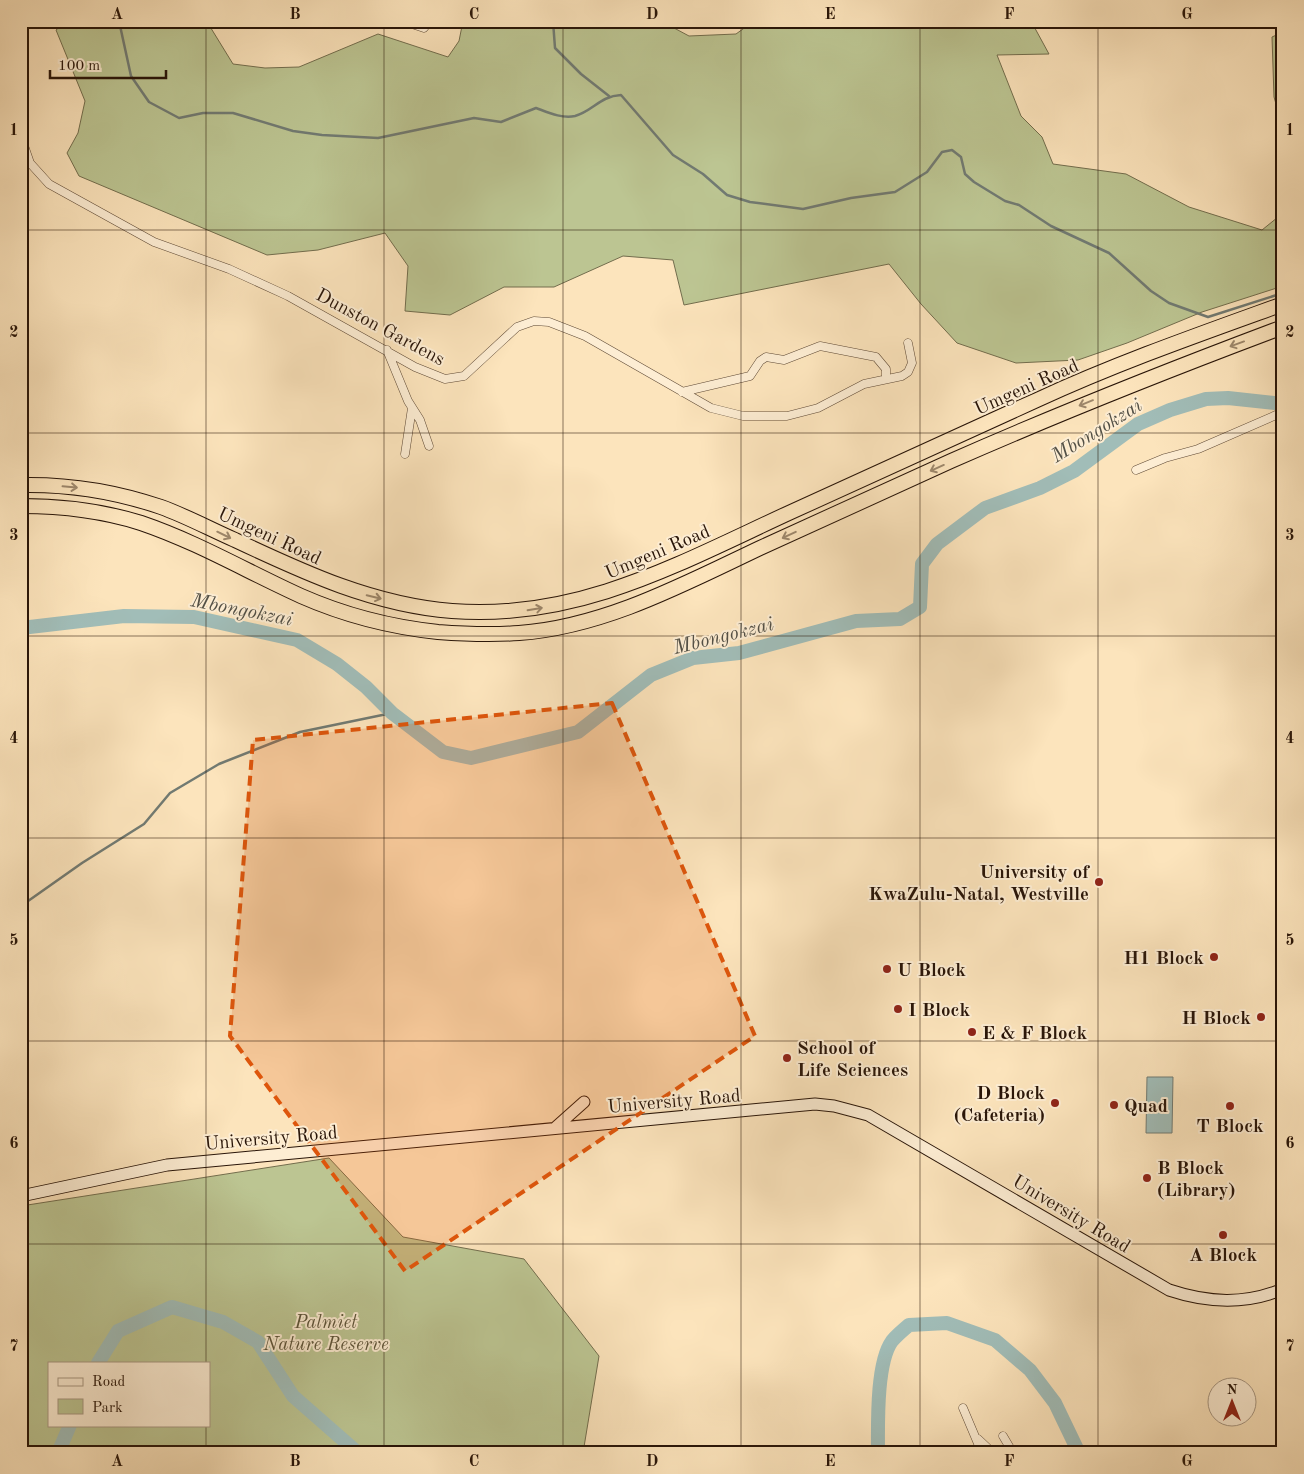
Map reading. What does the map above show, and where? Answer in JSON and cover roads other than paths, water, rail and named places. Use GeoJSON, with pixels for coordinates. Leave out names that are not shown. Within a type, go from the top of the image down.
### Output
{"type":"FeatureCollection","features":[{"type":"Feature","properties":{"kind":"highway","name":"Umgeni Road"},"geometry":{"type":"LineString","coordinates":[[21,485],[80,488],[161,507],[324,581],[367,596],[450,611],[508,613],[548,607],[606,593],[630,585],[1040,398],[1154,352],[1283,304]]}},
{"type":"Feature","properties":{"kind":"highway","name":"Umgeni Road"},"geometry":{"type":"LineString","coordinates":[[21,506],[50,506],[138,522],[174,536],[302,596],[349,614],[391,625],[444,632],[521,633],[555,628],[634,606],[1048,419],[1151,376],[1283,327]]}},
{"type":"Feature","properties":{"kind":"street"},"geometry":{"type":"LineString","coordinates":[[403,21],[424,28],[429,21]]}},
{"type":"Feature","properties":{"kind":"street","name":"Dunston Gardens"},"geometry":{"type":"LineString","coordinates":[[21,137],[30,162],[49,184],[154,242],[229,270],[279,292],[427,373],[445,379],[455,379],[470,371],[517,327],[534,321],[549,322],[585,336],[682,392],[720,411],[743,416],[775,417],[800,414],[818,408],[864,384],[908,372],[912,363],[908,343]]}},
{"type":"Feature","properties":{"kind":"street"},"geometry":{"type":"LineString","coordinates":[[682,392],[750,376],[760,361],[766,357],[784,360],[820,346],[876,357],[886,369],[886,378]]}},
{"type":"Feature","properties":{"kind":"street"},"geometry":{"type":"LineString","coordinates":[[387,350],[412,408],[420,420],[430,446]]}},
{"type":"Feature","properties":{"kind":"street"},"geometry":{"type":"LineString","coordinates":[[405,454],[412,408]]}},
{"type":"Feature","properties":{"kind":"street"},"geometry":{"type":"LineString","coordinates":[[1136,470],[1165,458],[1198,449],[1283,412]]}},
{"type":"Feature","properties":{"kind":"street"},"geometry":{"type":"LineString","coordinates":[[556,1127],[584,1102]]}},
{"type":"Feature","properties":{"kind":"street","name":"University Road"},"geometry":{"type":"LineString","coordinates":[[21,1196],[167,1165],[815,1104],[834,1106],[868,1115],[1169,1290],[1196,1299],[1232,1301],[1259,1298],[1283,1289]]}},
{"type":"Feature","properties":{"kind":"street"},"geometry":{"type":"LineString","coordinates":[[963,1408],[978,1439],[982,1453]]}},
{"type":"Feature","properties":{"kind":"street"},"geometry":{"type":"LineString","coordinates":[[1003,1436],[1013,1453]]}},
{"type":"Feature","properties":{"kind":"street"},"geometry":{"type":"LineString","coordinates":[[978,1439],[993,1453]]}},
{"type":"Feature","properties":{"kind":"water"},"geometry":{"type":"Polygon","coordinates":[[[1147,1077],[1173,1077],[1172,1133],[1146,1133],[1147,1077]]]}},
{"type":"Feature","properties":{"kind":"waterway"},"geometry":{"type":"LineString","coordinates":[[119,21],[131,76],[149,102],[179,118],[203,113],[233,113],[293,131],[322,135],[378,138],[474,118],[501,122],[536,108],[560,116],[570,117],[587,111],[607,98],[621,95],[673,155],[703,174],[727,195],[750,202],[803,209],[851,198],[895,192],[927,172],[942,152],[952,150],[961,157],[965,174],[974,182],[1005,201],[1019,205],[1051,226],[1109,253],[1151,291],[1169,303],[1208,317],[1283,293]]}},
{"type":"Feature","properties":{"kind":"waterway"},"geometry":{"type":"LineString","coordinates":[[553,21],[555,48],[581,74],[609,96]]}},
{"type":"Feature","properties":{"kind":"waterway","name":"Mbongokzai"},"geometry":{"type":"LineString","coordinates":[[21,628],[124,616],[194,617],[297,640],[337,664],[366,687],[392,713],[443,752],[471,758],[578,732],[651,675],[693,658],[739,653],[856,621],[900,619],[920,607],[922,564],[937,544],[985,508],[1040,488],[1074,471],[1138,424],[1170,410],[1206,399],[1228,398],[1283,404]]}},
{"type":"Feature","properties":{"kind":"waterway"},"geometry":{"type":"LineString","coordinates":[[21,906],[82,863],[144,824],[170,793],[219,764],[300,732],[392,713]]}},
{"type":"Feature","properties":{"kind":"waterway"},"geometry":{"type":"LineString","coordinates":[[99,1362],[118,1331],[172,1307],[223,1322],[258,1342],[293,1396],[358,1453]]}},
{"type":"Feature","properties":{"kind":"waterway"},"geometry":{"type":"LineString","coordinates":[[878,1453],[879,1395],[883,1364],[892,1341],[909,1325],[947,1323],[995,1340],[1030,1370],[1055,1403],[1079,1453]]}},
{"type":"Feature","properties":{"kind":"waterway"},"geometry":{"type":"LineString","coordinates":[[58,1453],[70,1426]]}},
{"type":"Feature","properties":{"kind":"place","name":"University of KwaZulu-Natal, Westville"},"geometry":{"type":"Point","coordinates":[1099,882]}},
{"type":"Feature","properties":{"kind":"place","name":"H1 Block"},"geometry":{"type":"Point","coordinates":[1214,957]}},
{"type":"Feature","properties":{"kind":"place","name":"U Block"},"geometry":{"type":"Point","coordinates":[887,969]}},
{"type":"Feature","properties":{"kind":"place","name":"I Block"},"geometry":{"type":"Point","coordinates":[898,1009]}},
{"type":"Feature","properties":{"kind":"place","name":"H Block"},"geometry":{"type":"Point","coordinates":[1261,1017]}},
{"type":"Feature","properties":{"kind":"place","name":"E & F Block"},"geometry":{"type":"Point","coordinates":[972,1032]}},
{"type":"Feature","properties":{"kind":"place","name":"School of Life Sciences"},"geometry":{"type":"Point","coordinates":[787,1058]}},
{"type":"Feature","properties":{"kind":"place","name":"D Block (Cafeteria)"},"geometry":{"type":"Point","coordinates":[1055,1103]}},
{"type":"Feature","properties":{"kind":"place","name":"Quad"},"geometry":{"type":"Point","coordinates":[1114,1105]}},
{"type":"Feature","properties":{"kind":"place","name":"T Block"},"geometry":{"type":"Point","coordinates":[1230,1106]}},
{"type":"Feature","properties":{"kind":"place","name":"B Block (Library)"},"geometry":{"type":"Point","coordinates":[1147,1178]}},
{"type":"Feature","properties":{"kind":"place","name":"A Block"},"geometry":{"type":"Point","coordinates":[1223,1235]}},
{"type":"Feature","properties":{"kind":"park label","name":"Palmiet Nature Reserve"},"geometry":{"type":"Point","coordinates":[326,1332]}}]}
